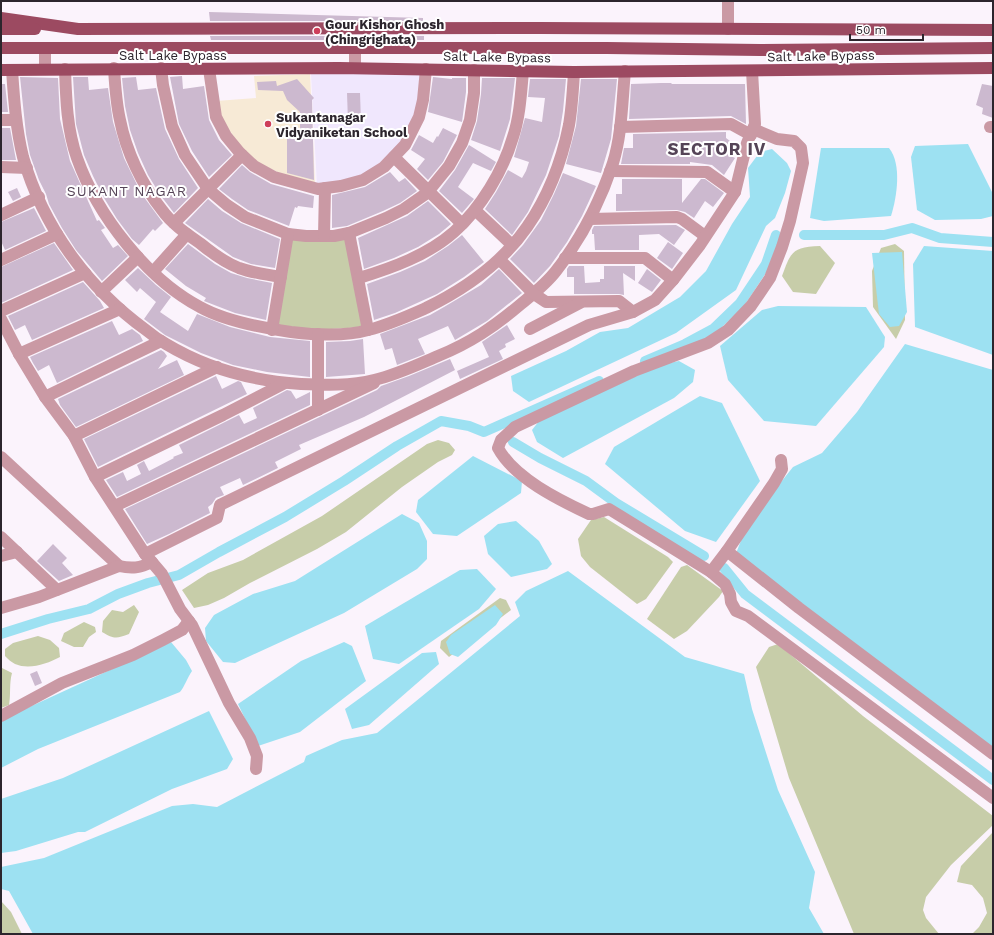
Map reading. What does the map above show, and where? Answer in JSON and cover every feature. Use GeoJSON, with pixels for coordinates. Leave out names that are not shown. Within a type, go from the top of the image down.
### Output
{"type":"FeatureCollection","features":[{"type":"Feature","properties":{"kind":"main road"},"geometry":{"type":"LineString","coordinates":[[1,18],[78,29]]}},
{"type":"Feature","properties":{"kind":"main road","name":"Salt Lake Bypass"},"geometry":{"type":"LineString","coordinates":[[78,29],[555,28],[993,30]]}},
{"type":"Feature","properties":{"kind":"main road"},"geometry":{"type":"LineString","coordinates":[[1,29],[78,29]]}},
{"type":"Feature","properties":{"kind":"main road","name":"Salt Lake Bypass"},"geometry":{"type":"LineString","coordinates":[[1,48],[607,48],[760,50],[993,48]]}},
{"type":"Feature","properties":{"kind":"main road","name":"Salt Lake Bypass"},"geometry":{"type":"LineString","coordinates":[[7,70],[114,68],[355,68],[574,72],[993,68]]}},
{"type":"Feature","properties":{"kind":"street"},"geometry":{"type":"LineString","coordinates":[[728,6],[728,29]]}},
{"type":"Feature","properties":{"kind":"street"},"geometry":{"type":"LineString","coordinates":[[45,48],[45,69]]}},
{"type":"Feature","properties":{"kind":"street"},"geometry":{"type":"LineString","coordinates":[[355,49],[355,68]]}},
{"type":"Feature","properties":{"kind":"street"},"geometry":{"type":"LineString","coordinates":[[114,68],[120,121],[127,145],[138,171],[162,211],[187,234],[214,254],[238,268],[281,277]]}},
{"type":"Feature","properties":{"kind":"street"},"geometry":{"type":"LineString","coordinates":[[162,68],[163,85],[172,126],[185,155],[208,189],[227,205],[246,217],[288,234],[324,236],[349,233],[386,218],[404,209],[429,190],[448,166],[462,144],[470,120],[474,93],[474,70]]}},
{"type":"Feature","properties":{"kind":"street"},"geometry":{"type":"LineString","coordinates":[[65,69],[68,115],[71,136],[77,158],[106,216],[138,257],[176,291],[201,308],[225,317],[272,330],[305,334],[349,334],[368,330],[410,315],[472,282],[500,260],[527,227],[548,191],[563,151],[570,123],[574,72]]}},
{"type":"Feature","properties":{"kind":"street"},"geometry":{"type":"LineString","coordinates":[[209,69],[216,117],[226,136],[242,155],[254,166],[274,178],[318,189],[341,186],[362,180],[384,168],[405,145],[419,117],[423,100],[426,69]]}},
{"type":"Feature","properties":{"kind":"street"},"geometry":{"type":"LineString","coordinates":[[7,70],[23,157],[39,197],[57,234],[71,256],[101,292],[133,321],[161,341],[202,362],[242,375],[276,382],[318,384],[372,381],[392,375]]}},
{"type":"Feature","properties":{"kind":"street"},"geometry":{"type":"LineString","coordinates":[[1,608],[39,597],[119,566],[130,568],[143,567],[149,558],[217,518],[220,505],[589,325],[633,312],[655,300],[705,236],[735,192],[743,157],[755,124],[752,70]]}},
{"type":"Feature","properties":{"kind":"street"},"geometry":{"type":"LineString","coordinates":[[359,278],[404,262],[430,249],[454,232],[475,210],[502,166],[513,137],[519,109],[523,71]]}},
{"type":"Feature","properties":{"kind":"street"},"geometry":{"type":"LineString","coordinates":[[115,506],[392,375],[460,347],[488,330],[534,294],[555,272],[590,219],[610,171],[620,127],[625,71]]}},
{"type":"Feature","properties":{"kind":"street"},"geometry":{"type":"LineString","coordinates":[[1,120],[16,120]]}},
{"type":"Feature","properties":{"kind":"street"},"geometry":{"type":"LineString","coordinates":[[620,127],[731,124],[777,139],[794,141],[801,148],[803,163],[790,221],[782,247],[770,278],[751,306],[728,330],[708,343],[634,371],[515,427],[501,440],[498,448],[512,467],[544,492],[589,514],[609,508],[711,572],[725,584],[730,594],[731,602],[736,611],[753,620],[993,798]]}},
{"type":"Feature","properties":{"kind":"street"},"geometry":{"type":"LineString","coordinates":[[174,223],[242,155]]}},
{"type":"Feature","properties":{"kind":"street"},"geometry":{"type":"LineString","coordinates":[[394,157],[462,224]]}},
{"type":"Feature","properties":{"kind":"street"},"geometry":{"type":"LineString","coordinates":[[1,167],[27,168]]}},
{"type":"Feature","properties":{"kind":"street"},"geometry":{"type":"LineString","coordinates":[[610,171],[707,172],[735,192]]}},
{"type":"Feature","properties":{"kind":"street"},"geometry":{"type":"LineString","coordinates":[[324,236],[325,188]]}},
{"type":"Feature","properties":{"kind":"street"},"geometry":{"type":"LineString","coordinates":[[1,215],[39,197]]}},
{"type":"Feature","properties":{"kind":"street"},"geometry":{"type":"LineString","coordinates":[[475,210],[512,245]]}},
{"type":"Feature","properties":{"kind":"street"},"geometry":{"type":"LineString","coordinates":[[590,219],[677,217],[705,236]]}},
{"type":"Feature","properties":{"kind":"street"},"geometry":{"type":"LineString","coordinates":[[349,233],[368,330]]}},
{"type":"Feature","properties":{"kind":"street"},"geometry":{"type":"LineString","coordinates":[[1,260],[57,234]]}},
{"type":"Feature","properties":{"kind":"street"},"geometry":{"type":"LineString","coordinates":[[154,272],[187,234]]}},
{"type":"Feature","properties":{"kind":"street"},"geometry":{"type":"LineString","coordinates":[[272,330],[288,234]]}},
{"type":"Feature","properties":{"kind":"street"},"geometry":{"type":"LineString","coordinates":[[101,292],[138,257]]}},
{"type":"Feature","properties":{"kind":"street"},"geometry":{"type":"LineString","coordinates":[[565,258],[645,258],[672,280]]}},
{"type":"Feature","properties":{"kind":"street"},"geometry":{"type":"LineString","coordinates":[[500,260],[534,294],[546,302],[618,301],[633,312]]}},
{"type":"Feature","properties":{"kind":"street"},"geometry":{"type":"LineString","coordinates":[[1,311],[85,273]]}},
{"type":"Feature","properties":{"kind":"street"},"geometry":{"type":"LineString","coordinates":[[530,329],[583,301]]}},
{"type":"Feature","properties":{"kind":"street"},"geometry":{"type":"LineString","coordinates":[[20,354],[120,308]]}},
{"type":"Feature","properties":{"kind":"street"},"geometry":{"type":"LineString","coordinates":[[1,319],[45,397],[74,436],[95,477],[149,558],[162,574],[180,609],[189,621],[229,703],[250,738],[257,756],[256,769]]}},
{"type":"Feature","properties":{"kind":"street"},"geometry":{"type":"LineString","coordinates":[[318,334],[318,410]]}},
{"type":"Feature","properties":{"kind":"street"},"geometry":{"type":"LineString","coordinates":[[45,397],[161,341]]}},
{"type":"Feature","properties":{"kind":"street"},"geometry":{"type":"LineString","coordinates":[[74,436],[217,367]]}},
{"type":"Feature","properties":{"kind":"street"},"geometry":{"type":"LineString","coordinates":[[95,477],[285,383]]}},
{"type":"Feature","properties":{"kind":"street"},"geometry":{"type":"LineString","coordinates":[[1,457],[119,566]]}},
{"type":"Feature","properties":{"kind":"street"},"geometry":{"type":"LineString","coordinates":[[711,572],[774,483],[782,468],[781,460]]}},
{"type":"Feature","properties":{"kind":"street"},"geometry":{"type":"LineString","coordinates":[[1,537],[57,590]]}},
{"type":"Feature","properties":{"kind":"street"},"geometry":{"type":"LineString","coordinates":[[727,551],[799,608],[993,754]]}},
{"type":"Feature","properties":{"kind":"street"},"geometry":{"type":"LineString","coordinates":[[1,556],[17,552]]}},
{"type":"Feature","properties":{"kind":"street"},"geometry":{"type":"LineString","coordinates":[[1,716],[62,683],[133,655],[163,640],[182,630],[189,621]]}},
{"type":"Feature","properties":{"kind":"shaded area","name":"Sukantanagar Vidyaniketan School"},"geometry":{"type":"Polygon","coordinates":[[[310,74],[315,184],[298,182],[255,161],[243,150],[220,117],[216,101],[256,98],[254,76],[310,74]]]}},
{"type":"Feature","properties":{"kind":"shaded area"},"geometry":{"type":"Polygon","coordinates":[[[311,74],[423,74],[422,94],[404,143],[361,178],[317,185],[311,74]]]}},
{"type":"Feature","properties":{"kind":"green space"},"geometry":{"type":"Polygon","coordinates":[[[347,236],[364,327],[315,330],[277,327],[292,237],[347,236]]]}},
{"type":"Feature","properties":{"kind":"green space"},"geometry":{"type":"Polygon","coordinates":[[[895,244],[904,251],[905,320],[896,339],[873,307],[872,271],[881,248],[895,244]]]}},
{"type":"Feature","properties":{"kind":"green space"},"geometry":{"type":"Polygon","coordinates":[[[820,246],[835,263],[816,294],[793,292],[782,276],[788,261],[798,249],[820,246]]]}},
{"type":"Feature","properties":{"kind":"green space"},"geometry":{"type":"Polygon","coordinates":[[[438,440],[449,443],[455,450],[452,455],[438,462],[402,487],[346,532],[317,549],[208,605],[194,608],[182,590],[208,573],[243,560],[322,516],[427,444],[438,440]]]}},
{"type":"Feature","properties":{"kind":"green space"},"geometry":{"type":"Polygon","coordinates":[[[604,517],[668,557],[673,562],[646,599],[637,604],[590,567],[581,556],[578,539],[591,520],[604,517]]]}},
{"type":"Feature","properties":{"kind":"green space"},"geometry":{"type":"Polygon","coordinates":[[[687,565],[723,591],[687,631],[674,639],[647,619],[681,567],[687,565]]]}},
{"type":"Feature","properties":{"kind":"green space"},"geometry":{"type":"Polygon","coordinates":[[[500,598],[506,600],[511,610],[449,657],[440,648],[441,641],[500,598]]]}},
{"type":"Feature","properties":{"kind":"green space"},"geometry":{"type":"Polygon","coordinates":[[[134,605],[139,612],[129,634],[115,638],[102,632],[103,621],[112,610],[123,612],[134,605]]]}},
{"type":"Feature","properties":{"kind":"green space"},"geometry":{"type":"Polygon","coordinates":[[[84,622],[95,627],[96,632],[89,637],[83,647],[74,647],[61,641],[64,633],[84,622]]]}},
{"type":"Feature","properties":{"kind":"green space"},"geometry":{"type":"Polygon","coordinates":[[[38,636],[50,640],[59,648],[60,657],[44,664],[20,666],[5,656],[5,649],[13,643],[38,636]]]}},
{"type":"Feature","properties":{"kind":"green space"},"geometry":{"type":"Polygon","coordinates":[[[778,644],[863,716],[993,816],[993,825],[951,865],[926,897],[923,910],[926,918],[939,934],[854,934],[789,778],[756,667],[769,647],[778,644]]]}},
{"type":"Feature","properties":{"kind":"green space"},"geometry":{"type":"Polygon","coordinates":[[[2,668],[12,673],[9,705],[1,708],[1,669],[2,668]]]}},
{"type":"Feature","properties":{"kind":"green space"},"geometry":{"type":"Polygon","coordinates":[[[993,832],[993,934],[972,934],[979,927],[987,913],[983,898],[972,885],[957,882],[961,866],[993,832]]]}},
{"type":"Feature","properties":{"kind":"green space"},"geometry":{"type":"Polygon","coordinates":[[[1,901],[11,912],[22,934],[1,934],[1,901]]]}},
{"type":"Feature","properties":{"kind":"water"},"geometry":{"type":"Polygon","coordinates":[[[968,144],[993,194],[993,216],[981,219],[935,220],[917,210],[911,157],[915,146],[968,144]]]}},
{"type":"Feature","properties":{"kind":"water"},"geometry":{"type":"Polygon","coordinates":[[[821,148],[889,148],[896,163],[897,172],[895,200],[891,216],[824,221],[810,218],[821,148]]]}},
{"type":"Feature","properties":{"kind":"water"},"geometry":{"type":"Polygon","coordinates":[[[772,149],[787,163],[791,171],[785,193],[775,218],[766,226],[736,290],[676,333],[529,402],[513,391],[511,376],[566,351],[600,332],[628,328],[680,297],[706,271],[732,224],[750,197],[748,168],[760,152],[772,149]]]}},
{"type":"Feature","properties":{"kind":"water"},"geometry":{"type":"Polygon","coordinates":[[[924,246],[993,251],[993,355],[915,327],[913,264],[924,246]]]}},
{"type":"Feature","properties":{"kind":"water"},"geometry":{"type":"Polygon","coordinates":[[[902,252],[907,312],[899,326],[890,327],[879,314],[872,253],[902,252]]]}},
{"type":"Feature","properties":{"kind":"water"},"geometry":{"type":"Polygon","coordinates":[[[778,306],[866,307],[885,337],[884,347],[816,426],[764,421],[728,380],[720,346],[762,310],[778,306]]]}},
{"type":"Feature","properties":{"kind":"water"},"geometry":{"type":"Polygon","coordinates":[[[905,344],[993,370],[993,750],[735,556],[747,525],[793,467],[822,453],[857,412],[905,344]]]}},
{"type":"Feature","properties":{"kind":"water"},"geometry":{"type":"Polygon","coordinates":[[[679,361],[695,370],[693,382],[674,398],[563,458],[537,442],[532,430],[539,421],[660,365],[679,361]]]}},
{"type":"Feature","properties":{"kind":"water"},"geometry":{"type":"Polygon","coordinates":[[[700,396],[722,403],[760,481],[716,542],[685,531],[605,464],[614,447],[700,396]]]}},
{"type":"Feature","properties":{"kind":"water"},"geometry":{"type":"Polygon","coordinates":[[[473,456],[522,481],[521,493],[457,536],[433,534],[416,512],[418,500],[473,456]]]}},
{"type":"Feature","properties":{"kind":"water"},"geometry":{"type":"Polygon","coordinates":[[[402,514],[419,523],[427,541],[427,559],[417,569],[344,613],[235,663],[223,662],[206,641],[205,628],[214,615],[253,594],[295,581],[402,514]]]}},
{"type":"Feature","properties":{"kind":"water"},"geometry":{"type":"Polygon","coordinates":[[[516,521],[539,541],[552,564],[547,569],[511,577],[488,554],[484,536],[498,524],[516,521]]]}},
{"type":"Feature","properties":{"kind":"water"},"geometry":{"type":"Polygon","coordinates":[[[477,569],[496,589],[479,609],[399,664],[373,659],[365,626],[460,570],[477,569]]]}},
{"type":"Feature","properties":{"kind":"water"},"geometry":{"type":"Polygon","coordinates":[[[568,571],[685,657],[744,674],[752,709],[778,790],[815,872],[809,908],[824,934],[33,934],[9,891],[1,889],[1,867],[44,858],[172,806],[193,804],[217,807],[304,762],[306,756],[342,740],[377,733],[520,616],[515,602],[526,591],[568,571]]]}},
{"type":"Feature","properties":{"kind":"water"},"geometry":{"type":"Polygon","coordinates":[[[495,605],[503,614],[496,625],[458,657],[450,654],[446,642],[451,635],[495,605]]]}},
{"type":"Feature","properties":{"kind":"water"},"geometry":{"type":"Polygon","coordinates":[[[171,642],[186,660],[192,671],[180,692],[38,749],[1,768],[1,720],[171,642]]]}},
{"type":"Feature","properties":{"kind":"water"},"geometry":{"type":"Polygon","coordinates":[[[344,642],[352,646],[366,681],[300,732],[258,746],[238,704],[301,661],[344,642]]]}},
{"type":"Feature","properties":{"kind":"water"},"geometry":{"type":"Polygon","coordinates":[[[436,652],[439,664],[369,725],[352,729],[345,709],[422,653],[436,652]]]}},
{"type":"Feature","properties":{"kind":"water"},"geometry":{"type":"Polygon","coordinates":[[[209,711],[233,759],[227,769],[172,789],[85,832],[78,832],[16,851],[1,853],[1,799],[63,778],[209,711]]]}},
{"type":"Feature","properties":{"kind":"building"},"geometry":{"type":"Polygon","coordinates":[[[209,12],[423,18],[423,21],[210,21],[209,12]]]}},
{"type":"Feature","properties":{"kind":"building"},"geometry":{"type":"Polygon","coordinates":[[[210,36],[424,36],[424,40],[211,40],[210,36]]]}},
{"type":"Feature","properties":{"kind":"building"},"geometry":{"type":"Polygon","coordinates":[[[182,76],[183,89],[204,86],[209,120],[219,140],[232,155],[209,177],[192,151],[179,124],[170,77],[182,76]]]}},
{"type":"Feature","properties":{"kind":"building"},"geometry":{"type":"Polygon","coordinates":[[[20,77],[58,78],[60,119],[70,161],[97,221],[99,220],[105,228],[101,230],[113,248],[118,245],[128,256],[102,281],[76,250],[62,228],[49,204],[39,180],[30,155],[26,134],[20,77]]]}},
{"type":"Feature","properties":{"kind":"building"},"geometry":{"type":"Polygon","coordinates":[[[73,77],[88,77],[89,90],[108,88],[113,122],[124,158],[141,193],[163,223],[155,231],[153,229],[139,245],[132,239],[117,219],[104,198],[84,155],[76,124],[73,77]]]}},
{"type":"Feature","properties":{"kind":"building"},"geometry":{"type":"Polygon","coordinates":[[[136,77],[138,90],[156,88],[165,129],[179,159],[198,188],[174,213],[148,175],[130,130],[125,106],[122,78],[136,77]]]}},
{"type":"Feature","properties":{"kind":"building"},"geometry":{"type":"Polygon","coordinates":[[[433,77],[452,79],[466,78],[466,92],[462,122],[428,112],[433,77]]]}},
{"type":"Feature","properties":{"kind":"building"},"geometry":{"type":"Polygon","coordinates":[[[482,78],[515,78],[510,119],[500,151],[471,140],[477,121],[482,78]]]}},
{"type":"Feature","properties":{"kind":"building"},"geometry":{"type":"Polygon","coordinates":[[[297,79],[314,98],[312,100],[314,180],[287,173],[287,135],[300,135],[300,112],[287,100],[283,91],[258,90],[257,82],[276,81],[277,86],[297,79]]]}},
{"type":"Feature","properties":{"kind":"building"},"geometry":{"type":"Polygon","coordinates":[[[530,79],[566,79],[563,111],[559,136],[546,175],[528,212],[512,235],[485,209],[508,170],[522,178],[526,171],[529,162],[514,157],[525,118],[542,122],[545,98],[528,97],[530,79]]]}},
{"type":"Feature","properties":{"kind":"building"},"geometry":{"type":"Polygon","coordinates":[[[581,79],[617,79],[611,139],[601,173],[566,164],[576,126],[581,79]]]}},
{"type":"Feature","properties":{"kind":"building"},"geometry":{"type":"Polygon","coordinates":[[[672,83],[671,84],[745,84],[746,124],[731,116],[629,119],[631,84],[672,83]]]}},
{"type":"Feature","properties":{"kind":"building"},"geometry":{"type":"Polygon","coordinates":[[[1,84],[5,84],[8,112],[1,112],[1,84]]]}},
{"type":"Feature","properties":{"kind":"building"},"geometry":{"type":"Polygon","coordinates":[[[982,84],[993,86],[993,118],[982,114],[983,108],[976,105],[982,84]]]}},
{"type":"Feature","properties":{"kind":"building"},"geometry":{"type":"Polygon","coordinates":[[[347,93],[360,93],[361,122],[348,122],[347,93]]]}},
{"type":"Feature","properties":{"kind":"building"},"geometry":{"type":"Polygon","coordinates":[[[1,128],[10,128],[16,160],[1,160],[1,128]]]}},
{"type":"Feature","properties":{"kind":"building"},"geometry":{"type":"Polygon","coordinates":[[[443,128],[457,135],[443,162],[428,180],[417,169],[425,159],[411,150],[419,135],[433,143],[443,128]]]}},
{"type":"Feature","properties":{"kind":"building"},"geometry":{"type":"Polygon","coordinates":[[[726,132],[726,138],[738,147],[731,156],[735,158],[724,175],[712,165],[690,162],[690,164],[621,164],[624,148],[633,148],[633,134],[726,132]]]}},
{"type":"Feature","properties":{"kind":"building"},"geometry":{"type":"Polygon","coordinates":[[[469,145],[496,162],[491,171],[473,163],[458,187],[474,199],[462,213],[439,191],[455,170],[469,145]]]}},
{"type":"Feature","properties":{"kind":"building"},"geometry":{"type":"Polygon","coordinates":[[[242,165],[250,172],[271,184],[314,196],[313,208],[295,207],[289,226],[248,210],[219,189],[242,165]]]}},
{"type":"Feature","properties":{"kind":"building"},"geometry":{"type":"Polygon","coordinates":[[[390,172],[399,182],[405,178],[417,191],[400,203],[383,211],[347,226],[332,228],[332,195],[365,187],[390,172]]]}},
{"type":"Feature","properties":{"kind":"building"},"geometry":{"type":"Polygon","coordinates":[[[563,173],[596,186],[582,216],[567,242],[550,266],[534,283],[510,259],[523,245],[541,220],[563,173]]]}},
{"type":"Feature","properties":{"kind":"building"},"geometry":{"type":"Polygon","coordinates":[[[622,179],[682,179],[682,203],[701,179],[705,179],[724,193],[713,207],[705,201],[694,218],[685,212],[677,210],[616,211],[616,194],[622,194],[622,179]]]}},
{"type":"Feature","properties":{"kind":"building"},"geometry":{"type":"Polygon","coordinates":[[[17,188],[21,197],[13,201],[8,192],[17,188]]]}},
{"type":"Feature","properties":{"kind":"building"},"geometry":{"type":"Polygon","coordinates":[[[208,199],[222,211],[241,223],[280,239],[275,268],[251,264],[233,257],[185,223],[208,199]]]}},
{"type":"Feature","properties":{"kind":"building"},"geometry":{"type":"Polygon","coordinates":[[[428,201],[451,224],[439,234],[418,247],[364,269],[358,238],[407,216],[428,201]]]}},
{"type":"Feature","properties":{"kind":"building"},"geometry":{"type":"Polygon","coordinates":[[[34,208],[46,231],[5,250],[1,241],[1,222],[34,208]]]}},
{"type":"Feature","properties":{"kind":"building"},"geometry":{"type":"Polygon","coordinates":[[[676,225],[685,230],[674,245],[659,234],[639,235],[639,250],[595,250],[594,234],[592,234],[594,226],[676,225]]]}},
{"type":"Feature","properties":{"kind":"building"},"geometry":{"type":"Polygon","coordinates":[[[462,235],[484,262],[437,294],[395,313],[374,320],[367,284],[425,261],[462,235]]]}},
{"type":"Feature","properties":{"kind":"building"},"geometry":{"type":"Polygon","coordinates":[[[668,242],[683,253],[672,269],[657,258],[668,242]]]}},
{"type":"Feature","properties":{"kind":"building"},"geometry":{"type":"Polygon","coordinates":[[[54,243],[73,270],[1,303],[1,267],[54,243]]]}},
{"type":"Feature","properties":{"kind":"building"},"geometry":{"type":"Polygon","coordinates":[[[188,244],[215,264],[231,273],[272,283],[266,320],[235,313],[204,301],[206,298],[186,286],[165,269],[188,244]]]}},
{"type":"Feature","properties":{"kind":"building"},"geometry":{"type":"Polygon","coordinates":[[[569,266],[584,266],[585,283],[600,282],[600,279],[604,279],[604,266],[635,266],[635,281],[623,273],[624,295],[574,294],[574,277],[567,277],[567,269],[569,266]]]}},
{"type":"Feature","properties":{"kind":"building"},"geometry":{"type":"Polygon","coordinates":[[[138,268],[171,297],[160,312],[188,331],[197,314],[230,327],[270,337],[310,341],[310,377],[267,372],[233,365],[201,353],[165,335],[144,319],[156,302],[140,288],[137,292],[125,280],[138,268]]]}},
{"type":"Feature","properties":{"kind":"building"},"geometry":{"type":"Polygon","coordinates":[[[499,269],[522,293],[487,321],[455,340],[448,326],[418,339],[425,354],[397,365],[392,348],[385,350],[380,334],[430,315],[481,285],[499,269]]]}},
{"type":"Feature","properties":{"kind":"building"},"geometry":{"type":"Polygon","coordinates":[[[647,269],[661,280],[652,292],[638,283],[647,269]]]}},
{"type":"Feature","properties":{"kind":"building"},"geometry":{"type":"Polygon","coordinates":[[[83,282],[100,301],[104,308],[32,340],[25,325],[15,330],[8,316],[83,282]]]}},
{"type":"Feature","properties":{"kind":"building"},"geometry":{"type":"Polygon","coordinates":[[[112,321],[119,335],[132,329],[140,335],[143,341],[57,383],[49,365],[38,371],[30,357],[112,321]]]}},
{"type":"Feature","properties":{"kind":"building"},"geometry":{"type":"Polygon","coordinates":[[[507,325],[515,339],[505,344],[506,347],[499,351],[503,359],[460,379],[457,371],[489,357],[482,342],[507,325]]]}},
{"type":"Feature","properties":{"kind":"building"},"geometry":{"type":"Polygon","coordinates":[[[363,339],[365,374],[326,377],[326,342],[363,339]]]}},
{"type":"Feature","properties":{"kind":"building"},"geometry":{"type":"Polygon","coordinates":[[[161,350],[167,356],[158,369],[177,360],[184,375],[76,427],[60,405],[58,399],[161,350]]]}},
{"type":"Feature","properties":{"kind":"building"},"geometry":{"type":"Polygon","coordinates":[[[450,359],[455,370],[364,417],[299,445],[301,449],[275,462],[278,468],[243,485],[240,478],[220,487],[224,495],[216,498],[208,507],[210,513],[169,534],[147,544],[125,509],[377,390],[381,386],[450,359]]]}},
{"type":"Feature","properties":{"kind":"building"},"geometry":{"type":"Polygon","coordinates":[[[216,376],[222,389],[238,381],[241,382],[247,394],[98,467],[84,439],[216,376]]]}},
{"type":"Feature","properties":{"kind":"building"},"geometry":{"type":"Polygon","coordinates":[[[287,390],[291,391],[296,399],[310,392],[310,405],[117,497],[106,480],[123,472],[127,481],[141,474],[137,465],[144,461],[149,471],[183,453],[179,445],[239,415],[244,424],[257,418],[253,408],[287,390]]]}},
{"type":"Feature","properties":{"kind":"building"},"geometry":{"type":"Polygon","coordinates":[[[53,544],[67,558],[62,563],[73,575],[59,581],[37,561],[53,544]]]}},
{"type":"Feature","properties":{"kind":"building"},"geometry":{"type":"Polygon","coordinates":[[[37,671],[42,683],[35,686],[30,674],[37,671]]]}},
{"type":"Feature","properties":{"kind":"waterway"},"geometry":{"type":"LineString","coordinates":[[804,235],[884,235],[912,228],[940,238],[993,242]]}},
{"type":"Feature","properties":{"kind":"waterway"},"geometry":{"type":"LineString","coordinates":[[645,361],[685,344],[713,329],[740,303],[766,264],[776,235]]}},
{"type":"Feature","properties":{"kind":"waterway"},"geometry":{"type":"LineString","coordinates":[[1,634],[48,619],[89,609],[118,594],[148,583],[179,575],[285,517],[397,446],[441,421],[469,426],[484,432],[599,381]]}},
{"type":"Feature","properties":{"kind":"waterway"},"geometry":{"type":"LineString","coordinates":[[513,442],[540,458],[586,481],[616,503],[704,556]]}},
{"type":"Feature","properties":{"kind":"waterway"},"geometry":{"type":"LineString","coordinates":[[724,568],[745,594],[993,780]]}},
{"type":"Feature","properties":{"kind":"place","name":"Gour Kishor Ghosh (Chingrighata)"},"geometry":{"type":"Point","coordinates":[317,31]}},
{"type":"Feature","properties":{"kind":"place","name":"Sukantanagar Vidyaniketan School"},"geometry":{"type":"Point","coordinates":[268,124]}},
{"type":"Feature","properties":{"kind":"district","name":"SECTOR IV"},"geometry":{"type":"Point","coordinates":[717,149]}},
{"type":"Feature","properties":{"kind":"district","name":"SUKANT NAGAR"},"geometry":{"type":"Point","coordinates":[127,191]}}]}
